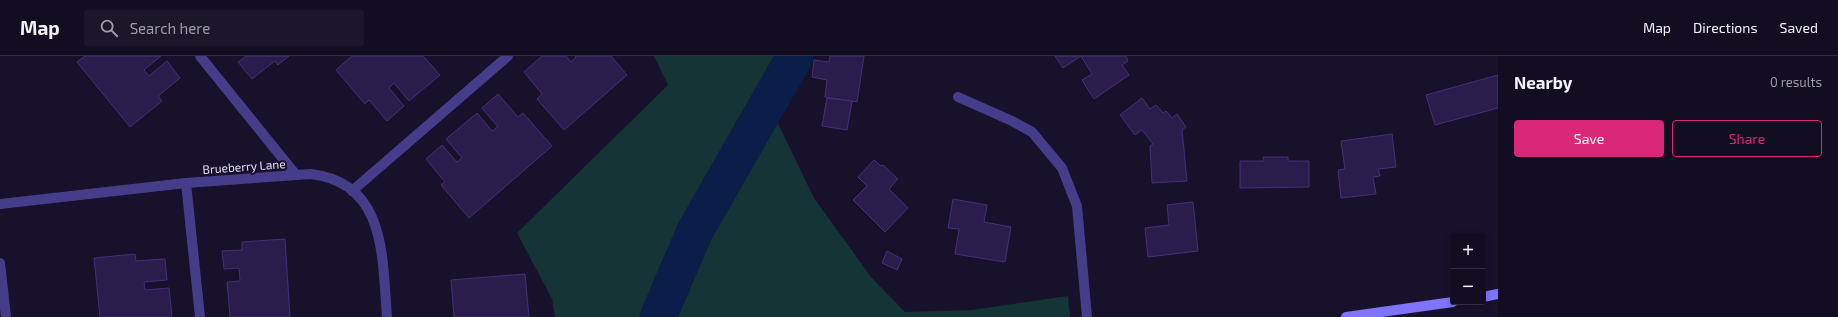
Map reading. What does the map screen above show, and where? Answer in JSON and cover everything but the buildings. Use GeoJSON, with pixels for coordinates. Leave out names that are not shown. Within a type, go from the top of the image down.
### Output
{"type":"FeatureCollection","features":[{"type":"Feature","properties":{"kind":"street"},"geometry":{"type":"LineString","coordinates":[[200,56],[296,175]]}},
{"type":"Feature","properties":{"kind":"street"},"geometry":{"type":"LineString","coordinates":[[352,190],[508,56]]}},
{"type":"Feature","properties":{"kind":"street"},"geometry":{"type":"LineString","coordinates":[[958,97],[1012,121],[1032,132],[1062,168],[1077,206],[1087,317]]}},
{"type":"Feature","properties":{"kind":"street","name":"Brueberry Lane"},"geometry":{"type":"LineString","coordinates":[[0,204],[186,183],[311,174],[325,176],[338,180],[352,190],[366,206],[375,221],[380,239],[387,317]]}},
{"type":"Feature","properties":{"kind":"street"},"geometry":{"type":"LineString","coordinates":[[186,183],[200,317]]}},
{"type":"Feature","properties":{"kind":"street"},"geometry":{"type":"LineString","coordinates":[[0,263],[6,317]]}},
{"type":"Feature","properties":{"kind":"street"},"geometry":{"type":"LineString","coordinates":[[1486,296],[1498,294]]}},
{"type":"Feature","properties":{"kind":"street"},"geometry":{"type":"LineString","coordinates":[[1346,317],[1450,302]]}},
{"type":"Feature","properties":{"kind":"green space"},"geometry":{"type":"Polygon","coordinates":[[[654,56],[802,56],[773,113],[814,198],[871,277],[905,312],[972,310],[1068,296],[1070,317],[555,317],[552,299],[517,233],[668,85],[654,56]]]}},
{"type":"Feature","properties":{"kind":"waterway"},"geometry":{"type":"LineString","coordinates":[[658,317],[695,231],[795,56]]}}]}
